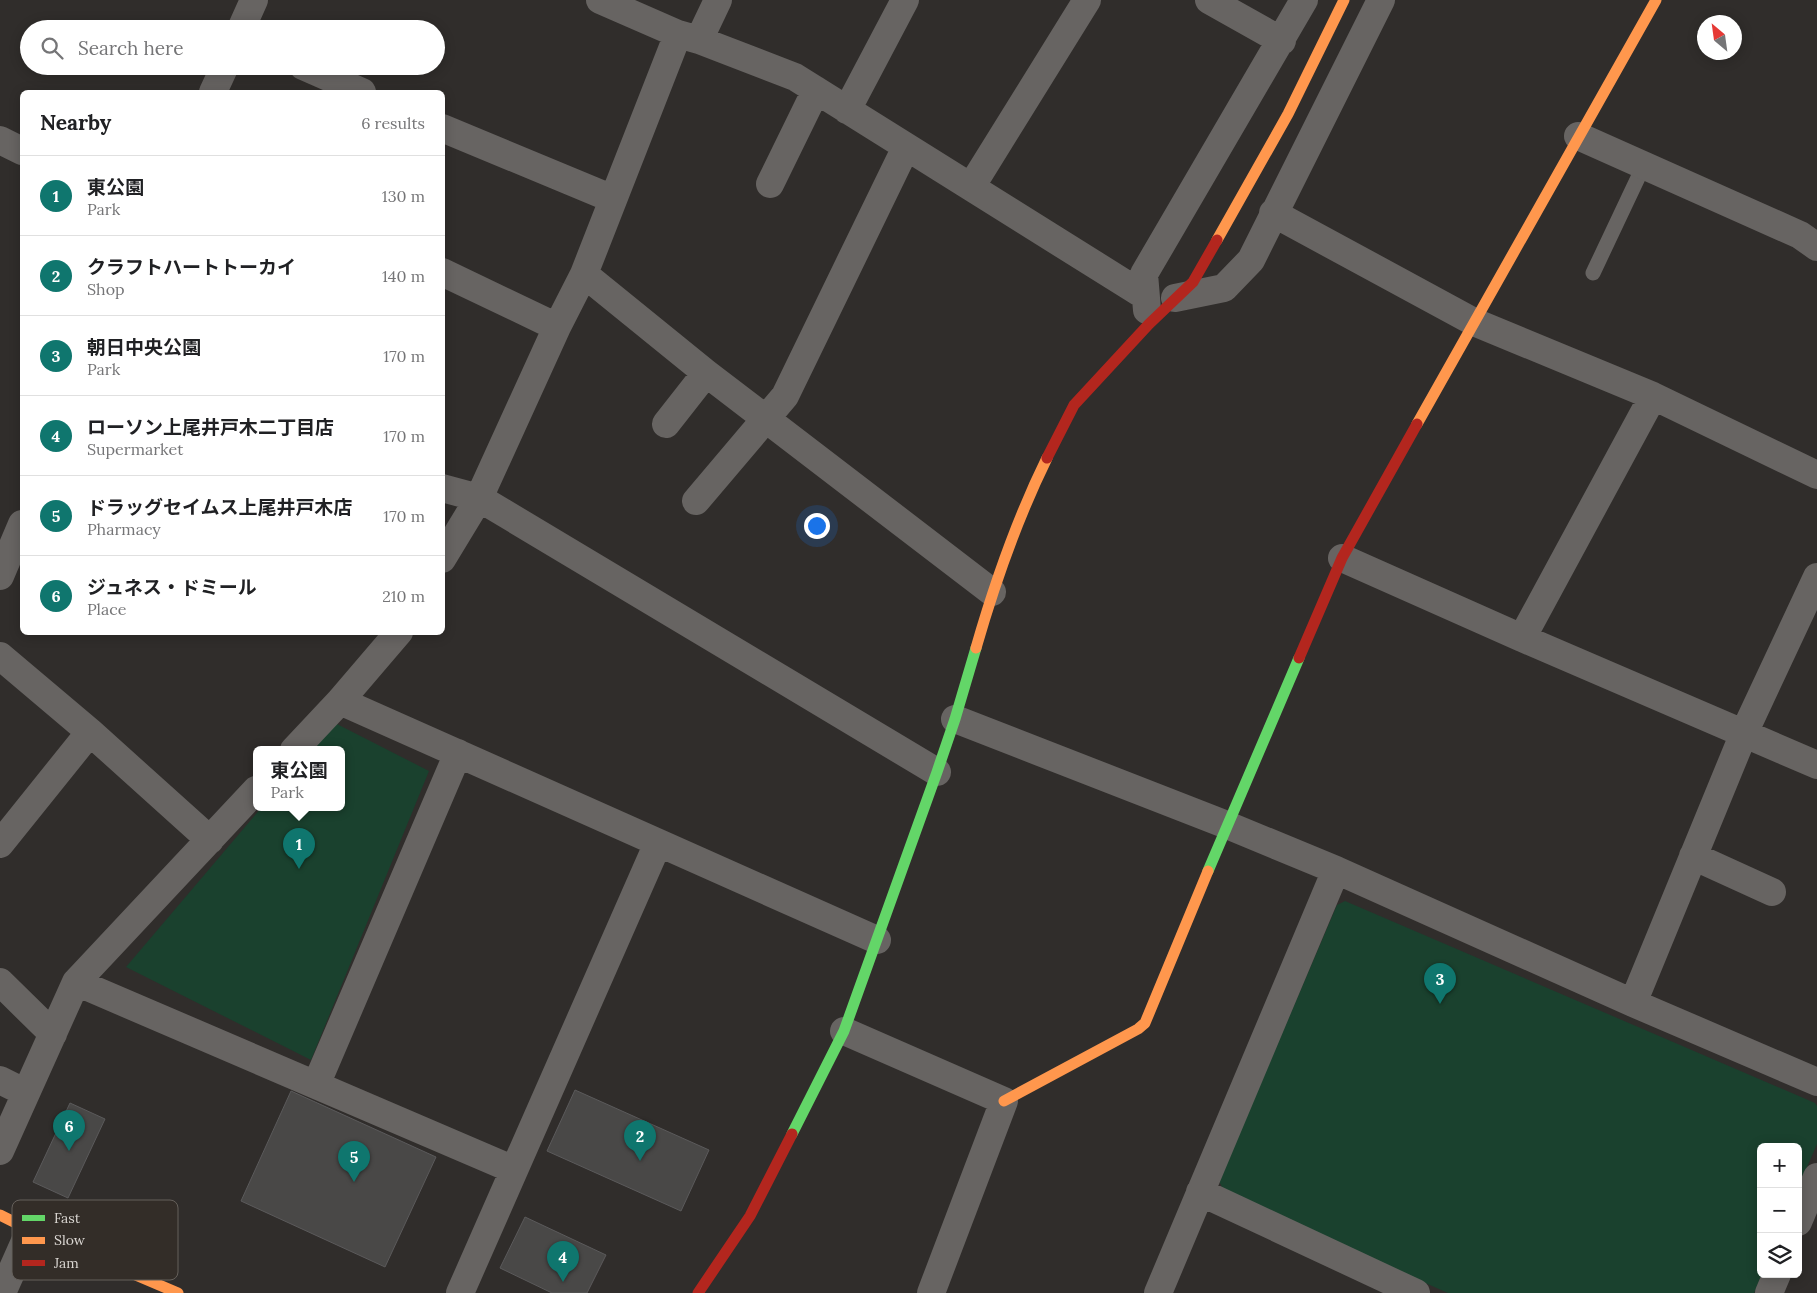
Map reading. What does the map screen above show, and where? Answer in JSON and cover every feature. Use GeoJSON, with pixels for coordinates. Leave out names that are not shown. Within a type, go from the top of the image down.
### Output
{"type":"FeatureCollection","features":[{"type":"Feature","properties":{"kind":"street"},"geometry":{"type":"LineString","coordinates":[[600,0],[688,37],[796,77],[1145,296]]}},
{"type":"Feature","properties":{"kind":"street"},"geometry":{"type":"LineString","coordinates":[[445,554],[479,498],[557,326],[584,274],[613,199],[688,37],[718,0]]}},
{"type":"Feature","properties":{"kind":"street"},"geometry":{"type":"LineString","coordinates":[[847,110],[905,0]]}},
{"type":"Feature","properties":{"kind":"street"},"geometry":{"type":"LineString","coordinates":[[970,187],[1087,0]]}},
{"type":"Feature","properties":{"kind":"street"},"geometry":{"type":"LineString","coordinates":[[1209,0],[1282,41]]}},
{"type":"Feature","properties":{"kind":"street"},"geometry":{"type":"LineString","coordinates":[[1148,324],[1144,274],[1282,41],[1304,0]]}},
{"type":"Feature","properties":{"kind":"street"},"geometry":{"type":"LineString","coordinates":[[698,1293],[750,1216],[844,1032],[938,772],[992,592],[1027,498],[1074,405],[1148,324],[1193,282],[1288,114],[1344,0]]}},
{"type":"Feature","properties":{"kind":"street"},"geometry":{"type":"LineString","coordinates":[[1175,298],[1224,288],[1250,260],[1381,0]]}},
{"type":"Feature","properties":{"kind":"street"},"geometry":{"type":"LineString","coordinates":[[931,1293],[1004,1101],[1138,1029],[1145,1023],[1227,825],[1342,558],[1656,0]]}},
{"type":"Feature","properties":{"kind":"street"},"geometry":{"type":"LineString","coordinates":[[214,90],[221,75]]}},
{"type":"Feature","properties":{"kind":"street"},"geometry":{"type":"LineString","coordinates":[[324,75],[358,90]]}},
{"type":"Feature","properties":{"kind":"street"},"geometry":{"type":"LineString","coordinates":[[770,184],[816,90]]}},
{"type":"Feature","properties":{"kind":"street"},"geometry":{"type":"LineString","coordinates":[[445,129],[613,199]]}},
{"type":"Feature","properties":{"kind":"street"},"geometry":{"type":"LineString","coordinates":[[1578,136],[1800,235],[1817,247]]}},
{"type":"Feature","properties":{"kind":"street"},"geometry":{"type":"LineString","coordinates":[[0,140],[20,150]]}},
{"type":"Feature","properties":{"kind":"street"},"geometry":{"type":"LineString","coordinates":[[696,501],[785,396],[906,147]]}},
{"type":"Feature","properties":{"kind":"street"},"geometry":{"type":"LineString","coordinates":[[1273,213],[1474,322],[1653,396],[1817,475]]}},
{"type":"Feature","properties":{"kind":"street"},"geometry":{"type":"LineString","coordinates":[[445,273],[557,326]]}},
{"type":"Feature","properties":{"kind":"street"},"geometry":{"type":"LineString","coordinates":[[584,274],[706,373],[992,592]]}},
{"type":"Feature","properties":{"kind":"street"},"geometry":{"type":"LineString","coordinates":[[666,424],[706,373]]}},
{"type":"Feature","properties":{"kind":"street"},"geometry":{"type":"LineString","coordinates":[[1522,638],[1653,396]]}},
{"type":"Feature","properties":{"kind":"street"},"geometry":{"type":"LineString","coordinates":[[445,489],[479,498],[938,772]]}},
{"type":"Feature","properties":{"kind":"street"},"geometry":{"type":"LineString","coordinates":[[0,576],[14,524]]}},
{"type":"Feature","properties":{"kind":"street"},"geometry":{"type":"LineString","coordinates":[[1342,558],[1817,765]]}},
{"type":"Feature","properties":{"kind":"street"},"geometry":{"type":"LineString","coordinates":[[1633,1003],[1744,733],[1817,576]]}},
{"type":"Feature","properties":{"kind":"street"},"geometry":{"type":"LineString","coordinates":[[298,746],[340,701],[394,635]]}},
{"type":"Feature","properties":{"kind":"street"},"geometry":{"type":"LineString","coordinates":[[0,656],[90,732],[210,840]]}},
{"type":"Feature","properties":{"kind":"street"},"geometry":{"type":"LineString","coordinates":[[340,701],[877,940]]}},
{"type":"Feature","properties":{"kind":"street"},"geometry":{"type":"LineString","coordinates":[[955,719],[1227,825],[1336,870],[1633,1003],[1817,1082]]}},
{"type":"Feature","properties":{"kind":"street"},"geometry":{"type":"LineString","coordinates":[[0,844],[90,732]]}},
{"type":"Feature","properties":{"kind":"street"},"geometry":{"type":"LineString","coordinates":[[316,1085],[458,754]]}},
{"type":"Feature","properties":{"kind":"street"},"geometry":{"type":"LineString","coordinates":[[0,1151],[76,982],[253,793]]}},
{"type":"Feature","properties":{"kind":"street"},"geometry":{"type":"LineString","coordinates":[[460,1293],[658,843]]}},
{"type":"Feature","properties":{"kind":"street"},"geometry":{"type":"LineString","coordinates":[[1693,856],[1772,892]]}},
{"type":"Feature","properties":{"kind":"street"},"geometry":{"type":"LineString","coordinates":[[1158,1293],[1336,870]]}},
{"type":"Feature","properties":{"kind":"street"},"geometry":{"type":"LineString","coordinates":[[0,982],[53,1034]]}},
{"type":"Feature","properties":{"kind":"street"},"geometry":{"type":"LineString","coordinates":[[76,982],[514,1170]]}},
{"type":"Feature","properties":{"kind":"street"},"geometry":{"type":"LineString","coordinates":[[844,1032],[1004,1101]]}},
{"type":"Feature","properties":{"kind":"street"},"geometry":{"type":"LineString","coordinates":[[0,1080],[26,1093]]}},
{"type":"Feature","properties":{"kind":"street"},"geometry":{"type":"LineString","coordinates":[[1802,1213],[1817,1177]]}},
{"type":"Feature","properties":{"kind":"street"},"geometry":{"type":"LineString","coordinates":[[1200,1192],[1416,1293]]}},
{"type":"Feature","properties":{"kind":"street"},"geometry":{"type":"LineString","coordinates":[[0,1215],[12,1221]]}},
{"type":"Feature","properties":{"kind":"street"},"geometry":{"type":"LineString","coordinates":[[2,1293],[12,1270]]}},
{"type":"Feature","properties":{"kind":"street"},"geometry":{"type":"LineString","coordinates":[[1769,1293],[1775,1278]]}},
{"type":"Feature","properties":{"kind":"street"},"geometry":{"type":"LineString","coordinates":[[147,1280],[178,1293]]}},
{"type":"Feature","properties":{"kind":"lane"},"geometry":{"type":"LineString","coordinates":[[1593,273],[1644,165]]}},
{"type":"Feature","properties":{"kind":"green space"},"geometry":{"type":"Polygon","coordinates":[[[333,722],[429,771],[311,1060],[126,967],[258,811],[345,811],[345,746],[313,746],[333,722]]]}},
{"type":"Feature","properties":{"kind":"green space"},"geometry":{"type":"Polygon","coordinates":[[[1345,901],[1815,1103],[1817,1106],[1817,1144],[1802,1179],[1802,1143],[1757,1143],[1757,1278],[1760,1278],[1754,1293],[1448,1293],[1226,1195],[1219,1181],[1337,905],[1345,901]]]}},
{"type":"Feature","properties":{"kind":"building"},"geometry":{"type":"Polygon","coordinates":[[[575,1090],[709,1150],[681,1211],[547,1151],[575,1090]]]}},
{"type":"Feature","properties":{"kind":"building"},"geometry":{"type":"Polygon","coordinates":[[[291,1091],[436,1157],[385,1267],[241,1201],[291,1091]]]}},
{"type":"Feature","properties":{"kind":"building"},"geometry":{"type":"Polygon","coordinates":[[[70,1103],[105,1119],[68,1198],[33,1182],[70,1103]]]}},
{"type":"Feature","properties":{"kind":"building"},"geometry":{"type":"Polygon","coordinates":[[[525,1217],[606,1255],[587,1293],[552,1293],[500,1268],[525,1217]]]}},
{"type":"Feature","properties":{"kind":"traffic: fast"},"geometry":{"type":"LineString","coordinates":[[792,1134],[844,1031],[937,772],[976,648]]}},
{"type":"Feature","properties":{"kind":"traffic: fast"},"geometry":{"type":"LineString","coordinates":[[1208,871],[1299,658]]}},
{"type":"Feature","properties":{"kind":"traffic: slow"},"geometry":{"type":"LineString","coordinates":[[1217,240],[1288,114],[1344,0]]}},
{"type":"Feature","properties":{"kind":"traffic: slow"},"geometry":{"type":"LineString","coordinates":[[1417,424],[1656,0]]}},
{"type":"Feature","properties":{"kind":"traffic: slow"},"geometry":{"type":"LineString","coordinates":[[976,648],[1007,551],[1047,458]]}},
{"type":"Feature","properties":{"kind":"traffic: slow"},"geometry":{"type":"LineString","coordinates":[[1004,1101],[1138,1029],[1145,1023],[1208,871]]}},
{"type":"Feature","properties":{"kind":"traffic: slow"},"geometry":{"type":"LineString","coordinates":[[0,1215],[12,1221]]}},
{"type":"Feature","properties":{"kind":"traffic: slow"},"geometry":{"type":"LineString","coordinates":[[147,1280],[178,1293]]}},
{"type":"Feature","properties":{"kind":"traffic: jam"},"geometry":{"type":"LineString","coordinates":[[1047,458],[1074,405],[1149,324],[1193,282],[1217,240]]}},
{"type":"Feature","properties":{"kind":"traffic: jam"},"geometry":{"type":"LineString","coordinates":[[1299,658],[1342,558],[1417,424]]}},
{"type":"Feature","properties":{"kind":"traffic: jam"},"geometry":{"type":"LineString","coordinates":[[698,1293],[750,1216],[792,1134]]}},
{"type":"Feature","properties":{"kind":"place","name":"東公園"},"geometry":{"type":"Point","coordinates":[299,869]}},
{"type":"Feature","properties":{"kind":"place","name":"朝日中央公園"},"geometry":{"type":"Point","coordinates":[1440,1004]}},
{"type":"Feature","properties":{"kind":"place","name":"ジュネス・ドミール"},"geometry":{"type":"Point","coordinates":[69,1151]}},
{"type":"Feature","properties":{"kind":"place","name":"クラフトハートトーカイ"},"geometry":{"type":"Point","coordinates":[640,1161]}},
{"type":"Feature","properties":{"kind":"place","name":"ドラッグセイムス上尾井戸木店"},"geometry":{"type":"Point","coordinates":[354,1182]}},
{"type":"Feature","properties":{"kind":"place","name":"ローソン上尾井戸木二丁目店"},"geometry":{"type":"Point","coordinates":[563,1282]}}]}
